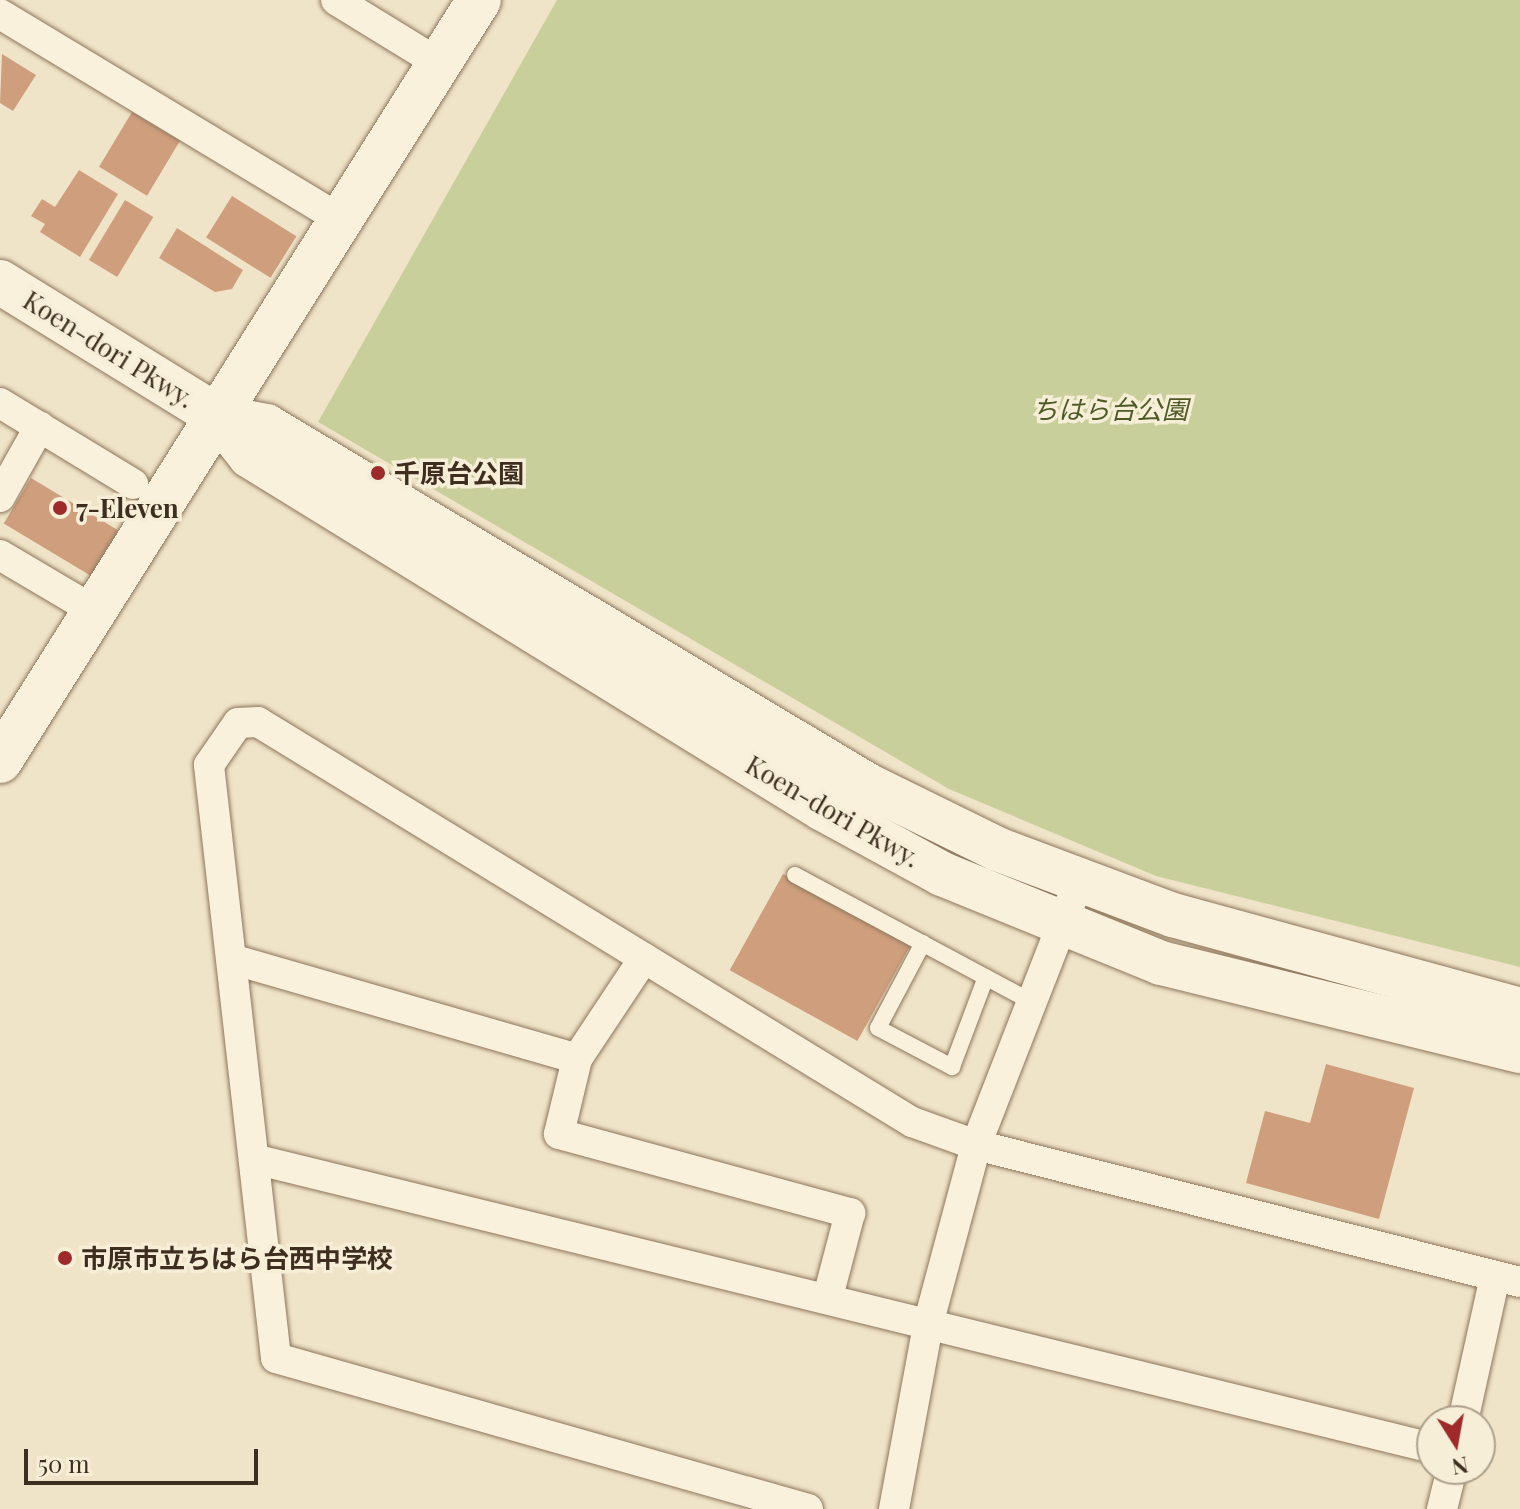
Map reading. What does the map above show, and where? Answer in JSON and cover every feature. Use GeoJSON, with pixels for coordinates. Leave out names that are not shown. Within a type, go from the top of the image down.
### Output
{"type":"FeatureCollection","features":[{"type":"Feature","properties":{"kind":"street"},"geometry":{"type":"LineString","coordinates":[[336,0],[440,64]]}},
{"type":"Feature","properties":{"kind":"street"},"geometry":{"type":"LineString","coordinates":[[0,761],[98,613],[479,0]]}},
{"type":"Feature","properties":{"kind":"street"},"geometry":{"type":"LineString","coordinates":[[0,14],[343,221]]}},
{"type":"Feature","properties":{"kind":"street","name":"Koen-dori Pkwy."},"geometry":{"type":"LineString","coordinates":[[0,282],[219,417],[250,456],[823,809],[942,874],[1161,963],[1520,1051]]}},
{"type":"Feature","properties":{"kind":"street"},"geometry":{"type":"LineString","coordinates":[[0,403],[133,484]]}},
{"type":"Feature","properties":{"kind":"street","name":"Koen-dori Pkwy."},"geometry":{"type":"LineString","coordinates":[[219,417],[266,426],[869,786],[1078,883],[1520,1010]]}},
{"type":"Feature","properties":{"kind":"street"},"geometry":{"type":"LineString","coordinates":[[0,497],[40,426]]}},
{"type":"Feature","properties":{"kind":"street"},"geometry":{"type":"LineString","coordinates":[[0,555],[98,613]]}},
{"type":"Feature","properties":{"kind":"street"},"geometry":{"type":"LineString","coordinates":[[808,1509],[276,1358],[258,1160],[209,765],[238,723],[258,722],[912,1122],[976,1145],[1508,1280],[1468,1405]]}},
{"type":"Feature","properties":{"kind":"street"},"geometry":{"type":"LineString","coordinates":[[894,1509],[929,1321],[976,1145],[1059,922],[1078,883]]}},
{"type":"Feature","properties":{"kind":"street"},"geometry":{"type":"LineString","coordinates":[[644,958],[577,1059],[559,1134],[850,1213],[828,1297]]}},
{"type":"Feature","properties":{"kind":"street"},"geometry":{"type":"LineString","coordinates":[[235,960],[577,1059]]}},
{"type":"Feature","properties":{"kind":"street"},"geometry":{"type":"LineString","coordinates":[[258,1160],[929,1321],[1416,1444]]}},
{"type":"Feature","properties":{"kind":"street"},"geometry":{"type":"LineString","coordinates":[[1442,1509],[1448,1485]]}},
{"type":"Feature","properties":{"kind":"lane"},"geometry":{"type":"LineString","coordinates":[[795,875],[1030,1001]]}},
{"type":"Feature","properties":{"kind":"lane"},"geometry":{"type":"LineString","coordinates":[[923,943],[878,1028],[952,1067],[986,977]]}},
{"type":"Feature","properties":{"kind":"green space","name":"ちはら台公園"},"geometry":{"type":"Polygon","coordinates":[[[557,0],[1520,0],[1520,967],[1156,876],[949,789],[318,422],[557,0]]]}},
{"type":"Feature","properties":{"kind":"building"},"geometry":{"type":"Polygon","coordinates":[[[2,54],[36,75],[13,111],[0,103],[2,54]]]}},
{"type":"Feature","properties":{"kind":"building"},"geometry":{"type":"Polygon","coordinates":[[[132,112],[180,141],[147,196],[99,167],[132,112]]]}},
{"type":"Feature","properties":{"kind":"building"},"geometry":{"type":"Polygon","coordinates":[[[79,170],[118,194],[80,257],[40,232],[45,224],[31,216],[42,199],[55,207],[79,170]]]}},
{"type":"Feature","properties":{"kind":"building"},"geometry":{"type":"Polygon","coordinates":[[[232,196],[296,236],[270,278],[206,238],[232,196]]]}},
{"type":"Feature","properties":{"kind":"building"},"geometry":{"type":"Polygon","coordinates":[[[125,200],[153,217],[117,277],[89,260],[125,200]]]}},
{"type":"Feature","properties":{"kind":"building"},"geometry":{"type":"Polygon","coordinates":[[[177,228],[243,270],[232,289],[215,292],[159,258],[177,228]]]}},
{"type":"Feature","properties":{"kind":"building"},"geometry":{"type":"Polygon","coordinates":[[[31,478],[118,531],[91,576],[4,523],[31,478]]]}},
{"type":"Feature","properties":{"kind":"building"},"geometry":{"type":"Polygon","coordinates":[[[783,874],[911,945],[857,1041],[730,970],[783,874]]]}},
{"type":"Feature","properties":{"kind":"building"},"geometry":{"type":"Polygon","coordinates":[[[1326,1064],[1414,1088],[1379,1219],[1246,1183],[1265,1111],[1310,1123],[1326,1064]]]}},
{"type":"Feature","properties":{"kind":"place","name":"千原台公園"},"geometry":{"type":"Point","coordinates":[378,473]}},
{"type":"Feature","properties":{"kind":"place","name":"7-Eleven"},"geometry":{"type":"Point","coordinates":[60,508]}},
{"type":"Feature","properties":{"kind":"place","name":"市原市立ちはら台西中学校"},"geometry":{"type":"Point","coordinates":[65,1258]}}]}
